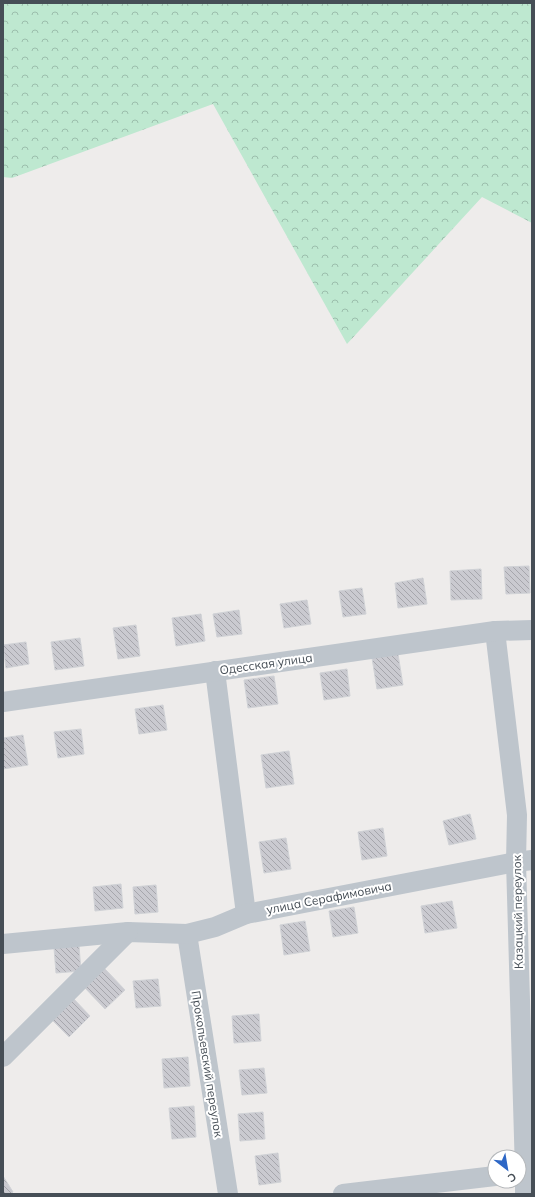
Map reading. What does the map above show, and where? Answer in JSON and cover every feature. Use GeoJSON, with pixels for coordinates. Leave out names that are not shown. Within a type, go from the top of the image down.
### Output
{"type":"FeatureCollection","features":[{"type":"Feature","properties":{"kind":"street","name":"Одесская улица"},"geometry":{"type":"LineString","coordinates":[[3,702],[496,631],[531,629]]}},
{"type":"Feature","properties":{"kind":"street","name":"Казацкий переулок"},"geometry":{"type":"LineString","coordinates":[[496,631],[517,815],[524,861],[526,1149]]}},
{"type":"Feature","properties":{"kind":"street"},"geometry":{"type":"LineString","coordinates":[[215,671],[246,914]]}},
{"type":"Feature","properties":{"kind":"street","name":"улица Серафимовича"},"geometry":{"type":"LineString","coordinates":[[3,944],[128,932],[187,934],[215,927],[246,914],[524,861]]}},
{"type":"Feature","properties":{"kind":"street"},"geometry":{"type":"LineString","coordinates":[[3,1057],[128,932]]}},
{"type":"Feature","properties":{"kind":"street","name":"Прокопьевский переулок"},"geometry":{"type":"LineString","coordinates":[[187,934],[228,1194]]}},
{"type":"Feature","properties":{"kind":"street"},"geometry":{"type":"LineString","coordinates":[[343,1194],[487,1177]]}},
{"type":"Feature","properties":{"kind":"green space"},"geometry":{"type":"Polygon","coordinates":[[[3,3],[532,3],[532,223],[482,197],[347,344],[213,104],[12,178],[3,177],[3,3]]]}},
{"type":"Feature","properties":{"kind":"building"},"geometry":{"type":"Polygon","coordinates":[[[529,566],[530,593],[506,594],[504,567],[529,566]]]}},
{"type":"Feature","properties":{"kind":"building"},"geometry":{"type":"Polygon","coordinates":[[[481,569],[482,599],[451,600],[450,571],[481,569]]]}},
{"type":"Feature","properties":{"kind":"building"},"geometry":{"type":"Polygon","coordinates":[[[423,578],[427,604],[398,608],[395,583],[423,578]]]}},
{"type":"Feature","properties":{"kind":"building"},"geometry":{"type":"Polygon","coordinates":[[[362,588],[366,614],[343,617],[339,591],[362,588]]]}},
{"type":"Feature","properties":{"kind":"building"},"geometry":{"type":"Polygon","coordinates":[[[307,600],[311,624],[284,628],[280,604],[307,600]]]}},
{"type":"Feature","properties":{"kind":"building"},"geometry":{"type":"Polygon","coordinates":[[[239,610],[242,634],[217,637],[213,614],[239,610]]]}},
{"type":"Feature","properties":{"kind":"building"},"geometry":{"type":"Polygon","coordinates":[[[201,614],[205,641],[176,646],[172,618],[201,614]]]}},
{"type":"Feature","properties":{"kind":"building"},"geometry":{"type":"Polygon","coordinates":[[[136,625],[140,656],[118,659],[113,628],[136,625]]]}},
{"type":"Feature","properties":{"kind":"building"},"geometry":{"type":"Polygon","coordinates":[[[80,638],[84,666],[55,670],[51,642],[80,638]]]}},
{"type":"Feature","properties":{"kind":"building"},"geometry":{"type":"Polygon","coordinates":[[[26,642],[29,664],[6,668],[3,645],[26,642]]]}},
{"type":"Feature","properties":{"kind":"building"},"geometry":{"type":"Polygon","coordinates":[[[398,654],[403,685],[377,689],[372,658],[398,654]]]}},
{"type":"Feature","properties":{"kind":"building"},"geometry":{"type":"Polygon","coordinates":[[[347,669],[350,696],[324,700],[320,673],[347,669]]]}},
{"type":"Feature","properties":{"kind":"building"},"geometry":{"type":"Polygon","coordinates":[[[274,676],[278,704],[248,708],[244,680],[274,676]]]}},
{"type":"Feature","properties":{"kind":"building"},"geometry":{"type":"Polygon","coordinates":[[[163,705],[167,730],[139,734],[135,709],[163,705]]]}},
{"type":"Feature","properties":{"kind":"building"},"geometry":{"type":"Polygon","coordinates":[[[81,729],[84,754],[58,758],[54,732],[81,729]]]}},
{"type":"Feature","properties":{"kind":"building"},"geometry":{"type":"Polygon","coordinates":[[[23,735],[28,765],[3,769],[3,738],[23,735]]]}},
{"type":"Feature","properties":{"kind":"building"},"geometry":{"type":"Polygon","coordinates":[[[289,751],[294,784],[266,788],[261,755],[289,751]]]}},
{"type":"Feature","properties":{"kind":"building"},"geometry":{"type":"Polygon","coordinates":[[[470,814],[476,839],[449,845],[443,821],[470,814]]]}},
{"type":"Feature","properties":{"kind":"building"},"geometry":{"type":"Polygon","coordinates":[[[383,828],[387,856],[362,860],[358,832],[383,828]]]}},
{"type":"Feature","properties":{"kind":"building"},"geometry":{"type":"Polygon","coordinates":[[[286,838],[291,869],[264,873],[259,842],[286,838]]]}},
{"type":"Feature","properties":{"kind":"building"},"geometry":{"type":"Polygon","coordinates":[[[121,884],[123,908],[95,911],[93,887],[121,884]]]}},
{"type":"Feature","properties":{"kind":"building"},"geometry":{"type":"Polygon","coordinates":[[[156,885],[158,912],[135,914],[133,887],[156,885]]]}},
{"type":"Feature","properties":{"kind":"building"},"geometry":{"type":"Polygon","coordinates":[[[452,901],[457,928],[425,933],[421,906],[452,901]]]}},
{"type":"Feature","properties":{"kind":"building"},"geometry":{"type":"Polygon","coordinates":[[[354,907],[358,933],[333,937],[329,911],[354,907]]]}},
{"type":"Feature","properties":{"kind":"building"},"geometry":{"type":"Polygon","coordinates":[[[305,921],[310,951],[284,955],[280,925],[305,921]]]}},
{"type":"Feature","properties":{"kind":"building"},"geometry":{"type":"Polygon","coordinates":[[[79,946],[81,971],[56,973],[54,948],[79,946]]]}},
{"type":"Feature","properties":{"kind":"building"},"geometry":{"type":"Polygon","coordinates":[[[104,968],[125,990],[105,1009],[84,987],[104,968]]]}},
{"type":"Feature","properties":{"kind":"building"},"geometry":{"type":"Polygon","coordinates":[[[158,979],[161,1006],[136,1008],[133,981],[158,979]]]}},
{"type":"Feature","properties":{"kind":"building"},"geometry":{"type":"Polygon","coordinates":[[[72,997],[90,1016],[69,1037],[50,1018],[72,997]]]}},
{"type":"Feature","properties":{"kind":"building"},"geometry":{"type":"Polygon","coordinates":[[[259,1014],[261,1041],[234,1043],[232,1016],[259,1014]]]}},
{"type":"Feature","properties":{"kind":"building"},"geometry":{"type":"Polygon","coordinates":[[[188,1057],[190,1086],[164,1088],[162,1059],[188,1057]]]}},
{"type":"Feature","properties":{"kind":"building"},"geometry":{"type":"Polygon","coordinates":[[[264,1068],[267,1093],[242,1095],[239,1070],[264,1068]]]}},
{"type":"Feature","properties":{"kind":"building"},"geometry":{"type":"Polygon","coordinates":[[[194,1106],[196,1137],[172,1139],[169,1108],[194,1106]]]}},
{"type":"Feature","properties":{"kind":"building"},"geometry":{"type":"Polygon","coordinates":[[[263,1112],[265,1139],[240,1141],[238,1114],[263,1112]]]}},
{"type":"Feature","properties":{"kind":"building"},"geometry":{"type":"Polygon","coordinates":[[[278,1153],[281,1182],[259,1185],[255,1156],[278,1153]]]}},
{"type":"Feature","properties":{"kind":"building"},"geometry":{"type":"Polygon","coordinates":[[[3,1176],[13,1192],[10,1194],[3,1194],[3,1176]]]}}]}
